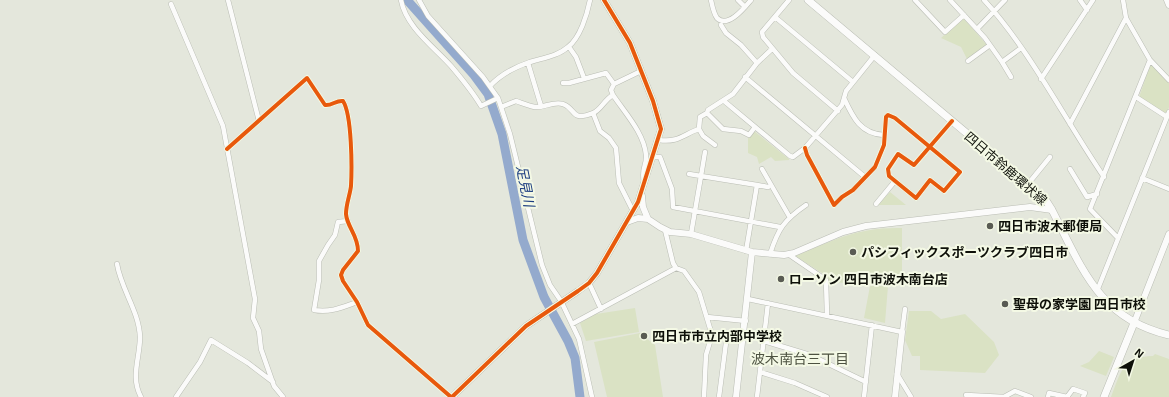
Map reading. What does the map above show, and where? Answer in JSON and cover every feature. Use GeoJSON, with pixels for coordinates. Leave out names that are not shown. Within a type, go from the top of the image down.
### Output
{"type":"FeatureCollection","features":[{"type":"Feature","properties":{"kind":"main road","name":"四日市鈴鹿環状線"},"geometry":{"type":"LineString","coordinates":[[808,0],[1045,199],[1096,292],[1110,305],[1134,322],[1169,335]]}},
{"type":"Feature","properties":{"kind":"main road"},"geometry":{"type":"LineString","coordinates":[[1104,397],[1134,322]]}},
{"type":"Feature","properties":{"kind":"street"},"geometry":{"type":"LineString","coordinates":[[228,0],[260,121]]}},
{"type":"Feature","properties":{"kind":"street"},"geometry":{"type":"LineString","coordinates":[[401,0],[409,20],[452,66],[482,106],[497,99]]}},
{"type":"Feature","properties":{"kind":"street"},"geometry":{"type":"LineString","coordinates":[[419,0],[428,16],[490,86],[501,107],[510,134],[542,265],[550,285],[561,301],[579,339],[586,364],[592,397]]}},
{"type":"Feature","properties":{"kind":"street"},"geometry":{"type":"LineString","coordinates":[[490,86],[507,72],[569,47],[579,31],[590,0]]}},
{"type":"Feature","properties":{"kind":"street"},"geometry":{"type":"LineString","coordinates":[[227,149],[307,78],[325,105],[329,106],[339,101],[343,102],[346,106],[349,121],[351,186],[346,214],[348,221],[357,237],[358,251],[355,258],[343,270],[341,275],[343,281],[357,302],[371,329],[452,397],[521,330],[589,282],[597,273],[634,211],[651,159],[659,140],[661,129],[630,43],[604,0]]}},
{"type":"Feature","properties":{"kind":"street"},"geometry":{"type":"LineString","coordinates":[[711,0],[716,17],[721,20],[731,20],[751,0]]}},
{"type":"Feature","properties":{"kind":"street"},"geometry":{"type":"LineString","coordinates":[[738,0],[745,7]]}},
{"type":"Feature","properties":{"kind":"street"},"geometry":{"type":"LineString","coordinates":[[789,0],[762,32],[763,37],[793,73],[838,111]]}},
{"type":"Feature","properties":{"kind":"street"},"geometry":{"type":"LineString","coordinates":[[915,0],[945,32],[964,14]]}},
{"type":"Feature","properties":{"kind":"street"},"geometry":{"type":"LineString","coordinates":[[950,0],[990,45],[1011,77]]}},
{"type":"Feature","properties":{"kind":"street"},"geometry":{"type":"LineString","coordinates":[[984,0],[995,12],[1021,48],[1104,177]]}},
{"type":"Feature","properties":{"kind":"street"},"geometry":{"type":"LineString","coordinates":[[977,29],[1006,0]]}},
{"type":"Feature","properties":{"kind":"street"},"geometry":{"type":"LineString","coordinates":[[1080,0],[1087,10]]}},
{"type":"Feature","properties":{"kind":"street"},"geometry":{"type":"LineString","coordinates":[[1041,78],[1093,0]]}},
{"type":"Feature","properties":{"kind":"street"},"geometry":{"type":"LineString","coordinates":[[1123,0],[1126,18],[1150,60],[1169,80]]}},
{"type":"Feature","properties":{"kind":"street"},"geometry":{"type":"LineString","coordinates":[[1167,0],[1169,5]]}},
{"type":"Feature","properties":{"kind":"street"},"geometry":{"type":"LineString","coordinates":[[171,4],[223,126],[255,299],[253,318],[259,331],[261,349],[273,382],[283,397]]}},
{"type":"Feature","properties":{"kind":"street"},"geometry":{"type":"LineString","coordinates":[[775,17],[853,82]]}},
{"type":"Feature","properties":{"kind":"street"},"geometry":{"type":"LineString","coordinates":[[1070,124],[1126,18]]}},
{"type":"Feature","properties":{"kind":"street"},"geometry":{"type":"LineString","coordinates":[[721,25],[726,33],[741,45],[757,63]]}},
{"type":"Feature","properties":{"kind":"street"},"geometry":{"type":"LineString","coordinates":[[968,61],[990,45]]}},
{"type":"Feature","properties":{"kind":"street"},"geometry":{"type":"LineString","coordinates":[[569,47],[576,57],[584,78]]}},
{"type":"Feature","properties":{"kind":"street"},"geometry":{"type":"LineString","coordinates":[[1002,62],[1021,48]]}},
{"type":"Feature","properties":{"kind":"street"},"geometry":{"type":"LineString","coordinates":[[715,145],[703,136],[700,129],[700,117],[733,94],[757,63],[772,49]]}},
{"type":"Feature","properties":{"kind":"street"},"geometry":{"type":"LineString","coordinates":[[724,101],[793,157],[817,136],[838,111],[842,105],[846,91],[875,56]]}},
{"type":"Feature","properties":{"kind":"street"},"geometry":{"type":"LineString","coordinates":[[1118,238],[1090,209],[1150,60]]}},
{"type":"Feature","properties":{"kind":"street"},"geometry":{"type":"LineString","coordinates":[[528,63],[541,106]]}},
{"type":"Feature","properties":{"kind":"street"},"geometry":{"type":"LineString","coordinates":[[641,71],[614,84],[612,88],[613,95],[644,140],[651,159]]}},
{"type":"Feature","properties":{"kind":"street"},"geometry":{"type":"LineString","coordinates":[[563,83],[569,83],[606,73],[614,84]]}},
{"type":"Feature","properties":{"kind":"street"},"geometry":{"type":"LineString","coordinates":[[745,77],[865,177]]}},
{"type":"Feature","properties":{"kind":"street"},"geometry":{"type":"LineString","coordinates":[[501,107],[516,101],[532,107],[556,103],[564,104],[573,114],[579,116],[597,111],[605,100],[613,95]]}},
{"type":"Feature","properties":{"kind":"street"},"geometry":{"type":"LineString","coordinates":[[1096,292],[1168,115],[1136,97]]}},
{"type":"Feature","properties":{"kind":"street"},"geometry":{"type":"LineString","coordinates":[[844,98],[853,118],[871,134],[884,136]]}},
{"type":"Feature","properties":{"kind":"street"},"geometry":{"type":"LineString","coordinates":[[593,113],[600,131],[616,148],[619,183],[634,211]]}},
{"type":"Feature","properties":{"kind":"street"},"geometry":{"type":"LineString","coordinates":[[706,113],[723,129],[741,130],[749,135],[755,127]]}},
{"type":"Feature","properties":{"kind":"street"},"geometry":{"type":"LineString","coordinates":[[805,148],[806,155],[834,205],[842,197],[853,190],[875,167],[884,145],[886,117],[888,115],[895,118],[929,148],[960,172],[944,191],[930,180],[916,198],[889,176],[888,169],[898,154],[914,166],[929,148],[952,121]]}},
{"type":"Feature","properties":{"kind":"street"},"geometry":{"type":"LineString","coordinates":[[659,140],[680,139],[690,132],[700,129]]}},
{"type":"Feature","properties":{"kind":"street"},"geometry":{"type":"LineString","coordinates":[[691,234],[705,152]]}},
{"type":"Feature","properties":{"kind":"street"},"geometry":{"type":"LineString","coordinates":[[1028,184],[1050,156]]}},
{"type":"Feature","properties":{"kind":"street"},"geometry":{"type":"LineString","coordinates":[[651,159],[660,157],[670,180],[673,207],[780,227]]}},
{"type":"Feature","properties":{"kind":"street"},"geometry":{"type":"LineString","coordinates":[[762,169],[789,216]]}},
{"type":"Feature","properties":{"kind":"street"},"geometry":{"type":"LineString","coordinates":[[1070,169],[1087,197],[1097,194]]}},
{"type":"Feature","properties":{"kind":"street"},"geometry":{"type":"LineString","coordinates":[[689,174],[768,187]]}},
{"type":"Feature","properties":{"kind":"street"},"geometry":{"type":"LineString","coordinates":[[1142,178],[1169,189]]}},
{"type":"Feature","properties":{"kind":"street"},"geometry":{"type":"LineString","coordinates":[[876,204],[895,181]]}},
{"type":"Feature","properties":{"kind":"street"},"geometry":{"type":"LineString","coordinates":[[736,397],[748,299],[751,222],[758,186]]}},
{"type":"Feature","properties":{"kind":"street"},"geometry":{"type":"LineString","coordinates":[[642,190],[642,207],[648,219]]}},
{"type":"Feature","properties":{"kind":"street"},"geometry":{"type":"LineString","coordinates":[[770,254],[780,227],[789,216],[806,205]]}},
{"type":"Feature","properties":{"kind":"street"},"geometry":{"type":"LineString","coordinates":[[626,223],[638,218],[648,219],[665,230],[691,234],[749,251],[770,254],[788,254],[856,228],[1030,207],[1052,210]]}},
{"type":"Feature","properties":{"kind":"street"},"geometry":{"type":"LineString","coordinates":[[348,221],[338,222],[335,235],[328,244],[319,261],[319,280],[314,310],[323,312],[334,310],[357,302]]}},
{"type":"Feature","properties":{"kind":"street"},"geometry":{"type":"LineString","coordinates":[[665,230],[673,263],[676,268],[684,271],[700,292],[708,326],[712,335],[706,355],[704,397]]}},
{"type":"Feature","properties":{"kind":"street"},"geometry":{"type":"LineString","coordinates":[[1134,322],[1169,234]]}},
{"type":"Feature","properties":{"kind":"street"},"geometry":{"type":"LineString","coordinates":[[788,254],[826,280],[827,315]]}},
{"type":"Feature","properties":{"kind":"street"},"geometry":{"type":"LineString","coordinates":[[117,264],[119,274],[132,301],[140,336],[135,383],[141,397]]}},
{"type":"Feature","properties":{"kind":"street"},"geometry":{"type":"LineString","coordinates":[[572,324],[676,268]]}},
{"type":"Feature","properties":{"kind":"street"},"geometry":{"type":"LineString","coordinates":[[589,282],[601,309]]}},
{"type":"Feature","properties":{"kind":"street"},"geometry":{"type":"LineString","coordinates":[[748,299],[902,332]]}},
{"type":"Feature","properties":{"kind":"street"},"geometry":{"type":"LineString","coordinates":[[757,397],[768,303]]}},
{"type":"Feature","properties":{"kind":"street"},"geometry":{"type":"LineString","coordinates":[[895,397],[904,310]]}},
{"type":"Feature","properties":{"kind":"street"},"geometry":{"type":"LineString","coordinates":[[707,317],[746,321]]}},
{"type":"Feature","properties":{"kind":"street"},"geometry":{"type":"LineString","coordinates":[[864,397],[872,325]]}},
{"type":"Feature","properties":{"kind":"street"},"geometry":{"type":"LineString","coordinates":[[719,397],[727,335],[744,336]]}},
{"type":"Feature","properties":{"kind":"street"},"geometry":{"type":"LineString","coordinates":[[176,397],[200,362],[211,340],[248,363],[273,382]]}},
{"type":"Feature","properties":{"kind":"street"},"geometry":{"type":"LineString","coordinates":[[764,341],[810,355],[866,382]]}},
{"type":"Feature","properties":{"kind":"street"},"geometry":{"type":"LineString","coordinates":[[760,372],[795,383],[827,397]]}},
{"type":"Feature","properties":{"kind":"street"},"geometry":{"type":"LineString","coordinates":[[897,374],[911,397]]}},
{"type":"Feature","properties":{"kind":"street"},"geometry":{"type":"LineString","coordinates":[[1048,397],[1049,394],[1067,397],[1073,389],[1085,393],[1083,397]]}},
{"type":"Feature","properties":{"kind":"street"},"geometry":{"type":"LineString","coordinates":[[966,395],[1004,397],[1015,391],[1031,397]]}},
{"type":"Feature","properties":{"kind":"green space"},"geometry":{"type":"Polygon","coordinates":[[[962,19],[964,19],[987,45],[967,59],[961,47],[941,38],[962,19]]]}},
{"type":"Feature","properties":{"kind":"green space"},"geometry":{"type":"Polygon","coordinates":[[[1152,65],[1169,83],[1169,107],[1167,112],[1164,113],[1139,97],[1150,66],[1152,65]]]}},
{"type":"Feature","properties":{"kind":"green space"},"geometry":{"type":"Polygon","coordinates":[[[754,131],[789,160],[775,161],[771,157],[759,164],[757,157],[748,153],[748,137],[754,131]]]}},
{"type":"Feature","properties":{"kind":"green space"},"geometry":{"type":"Polygon","coordinates":[[[890,192],[906,205],[878,205],[890,192]]]}},
{"type":"Feature","properties":{"kind":"green space","name":"パシフィックスポーツクラブ四日市"},"geometry":{"type":"Polygon","coordinates":[[[886,228],[902,228],[902,281],[869,282],[868,284],[828,282],[825,275],[795,256],[834,240],[859,232],[886,228]]]}},
{"type":"Feature","properties":{"kind":"green space"},"geometry":{"type":"Polygon","coordinates":[[[870,286],[888,286],[885,323],[864,318],[870,286]]]}},
{"type":"Feature","properties":{"kind":"green space"},"geometry":{"type":"Polygon","coordinates":[[[635,308],[639,332],[586,341],[580,323],[596,314],[635,308]]]}},
{"type":"Feature","properties":{"kind":"green space"},"geometry":{"type":"Polygon","coordinates":[[[909,311],[931,311],[941,319],[965,314],[994,342],[999,355],[985,373],[920,370],[920,356],[912,356],[905,340],[909,311]]]}},
{"type":"Feature","properties":{"kind":"green space"},"geometry":{"type":"Polygon","coordinates":[[[640,333],[655,345],[663,397],[607,397],[594,342],[640,333]]]}},
{"type":"Feature","properties":{"kind":"green space"},"geometry":{"type":"Polygon","coordinates":[[[1099,351],[1114,357],[1106,376],[1080,366],[1089,362],[1099,351]]]}},
{"type":"Feature","properties":{"kind":"green space"},"geometry":{"type":"Polygon","coordinates":[[[1155,354],[1169,359],[1169,397],[1111,397],[1117,380],[1124,368],[1129,363],[1135,359],[1153,356],[1155,354]]]}},
{"type":"Feature","properties":{"kind":"waterway","name":"足見川"},"geometry":{"type":"LineString","coordinates":[[407,0],[474,75],[488,94],[502,134],[523,240],[544,297],[568,341],[575,358],[580,397]]}},
{"type":"Feature","properties":{"kind":"cycle path"},"geometry":{"type":"LineString","coordinates":[[452,397],[526,326],[589,283],[597,273],[638,202],[661,129],[653,101],[630,43],[604,0]]}},
{"type":"Feature","properties":{"kind":"cycle path"},"geometry":{"type":"LineString","coordinates":[[227,149],[307,78],[325,105],[343,101],[346,108],[350,129],[351,155],[351,186],[346,214],[348,223],[358,245],[358,251],[343,270],[341,275],[343,281],[357,302],[368,325],[451,397]]}},
{"type":"Feature","properties":{"kind":"cycle path"},"geometry":{"type":"LineString","coordinates":[[805,148],[807,155],[834,205],[842,197],[853,190],[875,167],[884,145],[886,117],[888,115],[895,118],[960,172],[944,191],[930,180],[916,198],[889,176],[888,169],[898,154],[914,165],[952,121]]}},
{"type":"Feature","properties":{"kind":"place","name":"四日市波木郵便局"},"geometry":{"type":"Point","coordinates":[990,226]}},
{"type":"Feature","properties":{"kind":"place","name":"パシフィックスポーツクラブ四日市"},"geometry":{"type":"Point","coordinates":[853,252]}},
{"type":"Feature","properties":{"kind":"place","name":"ローソン 四日市波木南台店"},"geometry":{"type":"Point","coordinates":[781,279]}},
{"type":"Feature","properties":{"kind":"place","name":"聖母の家学園 四日市校"},"geometry":{"type":"Point","coordinates":[1005,304]}},
{"type":"Feature","properties":{"kind":"place","name":"四日市市立内部中学校"},"geometry":{"type":"Point","coordinates":[644,336]}},
{"type":"Feature","properties":{"kind":"district","name":"波木南台三丁目"},"geometry":{"type":"Point","coordinates":[800,358]}}]}
